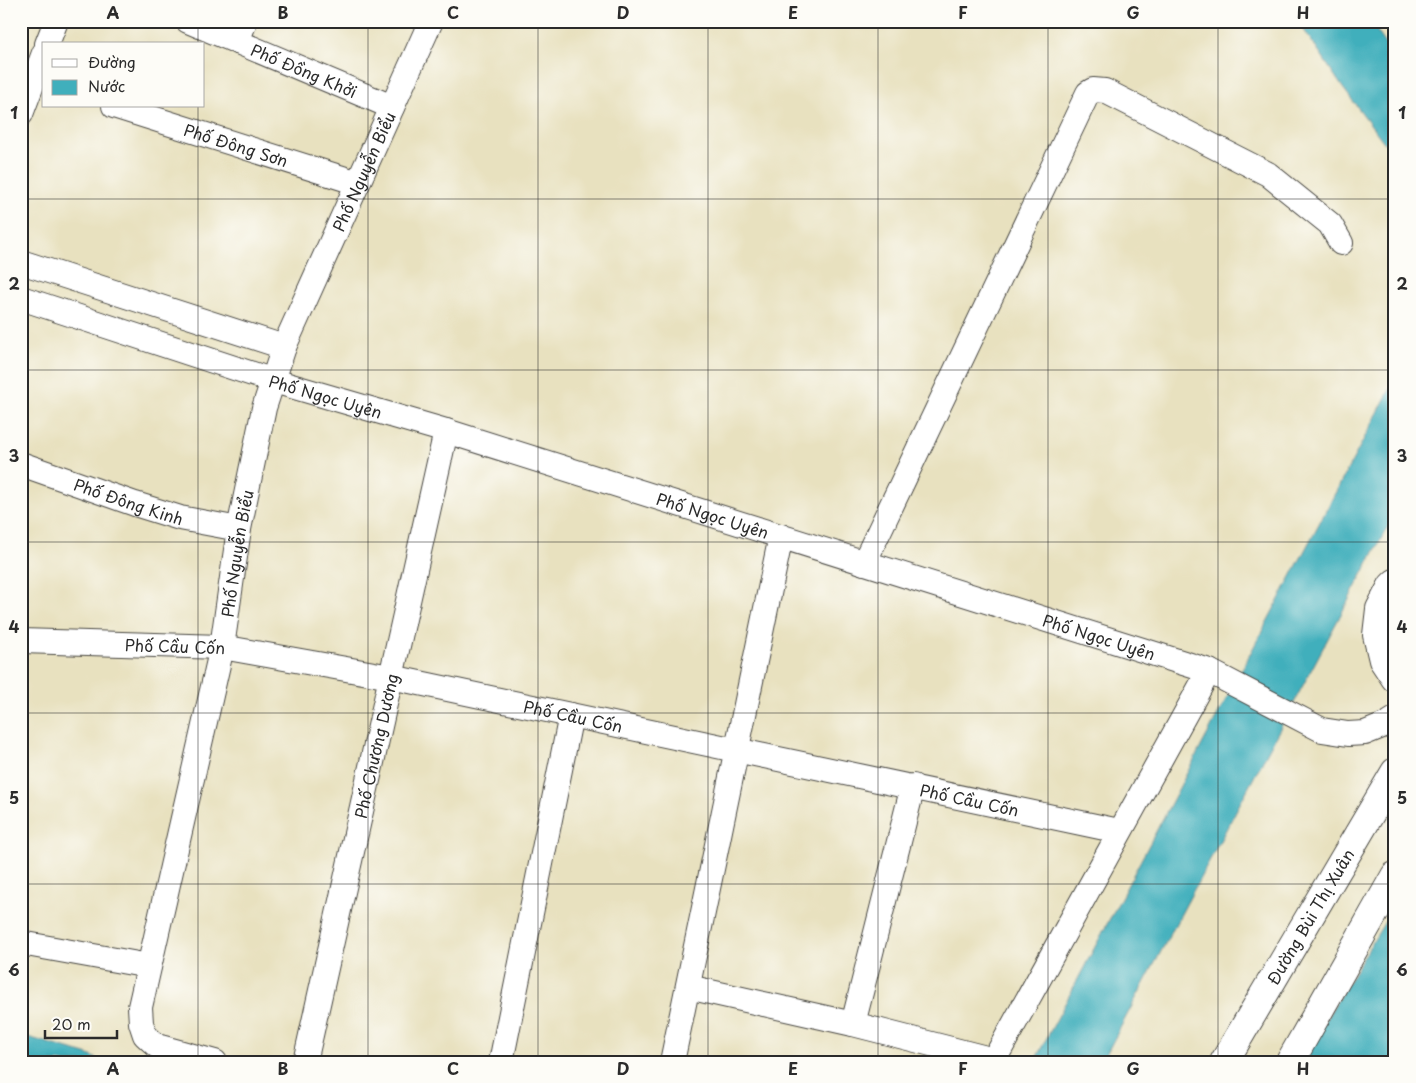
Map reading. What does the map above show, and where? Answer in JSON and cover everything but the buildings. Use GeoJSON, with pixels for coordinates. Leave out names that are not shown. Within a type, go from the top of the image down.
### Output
{"type":"FeatureCollection","features":[{"type":"Feature","properties":{"kind":"street"},"geometry":{"type":"LineString","coordinates":[[48,42],[56,21]]}},
{"type":"Feature","properties":{"kind":"street","name":"Phố Đồng Khởi"},"geometry":{"type":"LineString","coordinates":[[188,21],[241,31],[392,107]]}},
{"type":"Feature","properties":{"kind":"street","name":"Phố Nguyễn Biểu"},"geometry":{"type":"LineString","coordinates":[[216,1062],[157,1046],[145,1036],[141,1023],[140,1007],[222,647],[239,529],[264,408],[284,347],[431,21]]}},
{"type":"Feature","properties":{"kind":"street"},"geometry":{"type":"LineString","coordinates":[[21,114],[42,58]]}},
{"type":"Feature","properties":{"kind":"street"},"geometry":{"type":"LineString","coordinates":[[864,563],[1088,93],[1094,90],[1105,90],[1268,174],[1330,224],[1341,243]]}},
{"type":"Feature","properties":{"kind":"street","name":"Phố Đông Sơn"},"geometry":{"type":"LineString","coordinates":[[120,108],[358,184]]}},
{"type":"Feature","properties":{"kind":"street"},"geometry":{"type":"LineString","coordinates":[[21,262],[284,347]]}},
{"type":"Feature","properties":{"kind":"street","name":"Phố Ngọc Uyên"},"geometry":{"type":"LineString","coordinates":[[21,298],[274,380],[446,431],[781,536],[1218,676],[1322,730],[1348,734],[1365,733],[1395,719]]}},
{"type":"Feature","properties":{"kind":"street","name":"Phố Chương Dương"},"geometry":{"type":"LineString","coordinates":[[305,1062],[446,431]]}},
{"type":"Feature","properties":{"kind":"street","name":"Phố Đông Kinh"},"geometry":{"type":"LineString","coordinates":[[21,464],[180,518],[239,529]]}},
{"type":"Feature","properties":{"kind":"street"},"geometry":{"type":"LineString","coordinates":[[672,1062],[781,536]]}},
{"type":"Feature","properties":{"kind":"street"},"geometry":{"type":"LineString","coordinates":[[1395,583],[1380,609],[1377,635],[1383,660],[1395,678]]}},
{"type":"Feature","properties":{"kind":"street","name":"Phố Cầu Cốn"},"geometry":{"type":"LineString","coordinates":[[21,642],[222,647],[391,677],[1119,831]]}},
{"type":"Feature","properties":{"kind":"street"},"geometry":{"type":"LineString","coordinates":[[688,987],[853,1024],[993,1061],[1119,831],[1218,676]]}},
{"type":"Feature","properties":{"kind":"street"},"geometry":{"type":"LineString","coordinates":[[501,1062],[571,715]]}},
{"type":"Feature","properties":{"kind":"street","name":"Đường Bùi Thị Xuân"},"geometry":{"type":"LineString","coordinates":[[1224,1062],[1395,772]]}},
{"type":"Feature","properties":{"kind":"street"},"geometry":{"type":"LineString","coordinates":[[853,1024],[913,786]]}},
{"type":"Feature","properties":{"kind":"street"},"geometry":{"type":"LineString","coordinates":[[1290,1062],[1395,876]]}},
{"type":"Feature","properties":{"kind":"street"},"geometry":{"type":"LineString","coordinates":[[21,943],[149,966]]}},
{"type":"Feature","properties":{"kind":"water"},"geometry":{"type":"Polygon","coordinates":[[[1298,21],[1373,21],[1377,31],[1395,57],[1395,157],[1343,88],[1298,21]]]}},
{"type":"Feature","properties":{"kind":"water"},"geometry":{"type":"Polygon","coordinates":[[[1395,380],[1395,513],[1102,1062],[1034,1062],[1395,380]]]}},
{"type":"Feature","properties":{"kind":"water"},"geometry":{"type":"Polygon","coordinates":[[[1395,905],[1395,1062],[1300,1062],[1395,905]]]}},
{"type":"Feature","properties":{"kind":"water"},"geometry":{"type":"Polygon","coordinates":[[[21,1035],[89,1055],[103,1062],[21,1062],[21,1035]]]}}]}
